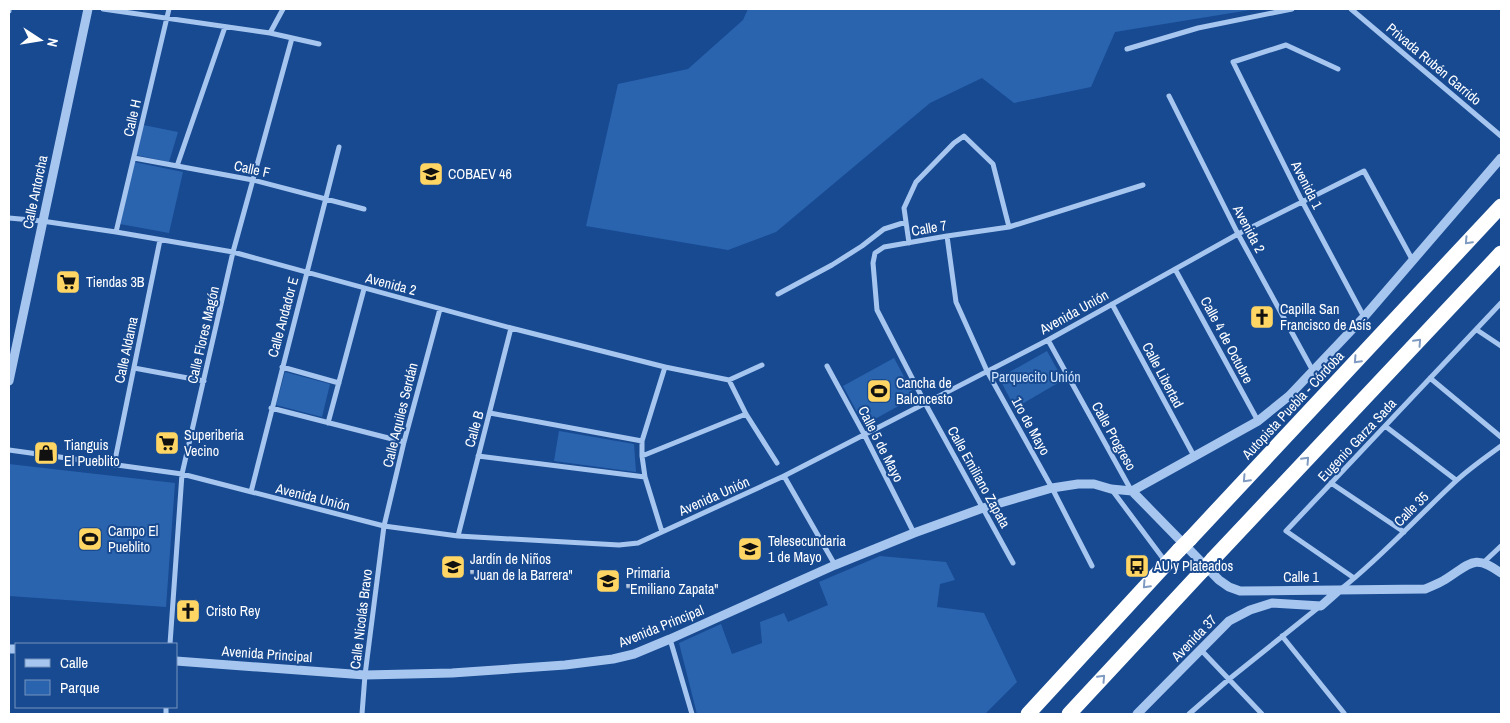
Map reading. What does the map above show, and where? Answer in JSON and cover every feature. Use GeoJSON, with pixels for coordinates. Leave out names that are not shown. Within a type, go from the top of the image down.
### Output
{"type":"FeatureCollection","features":[{"type":"Feature","properties":{"kind":"highway","name":"Autopista Puebla - Córdoba"},"geometry":{"type":"LineString","coordinates":[[1028,714],[1501,206]]}},
{"type":"Feature","properties":{"kind":"highway"},"geometry":{"type":"LineString","coordinates":[[1069,714],[1212,559],[1501,253]]}},
{"type":"Feature","properties":{"kind":"street","name":"Calle Antorcha"},"geometry":{"type":"LineString","coordinates":[[9,381],[88,9]]}},
{"type":"Feature","properties":{"kind":"street"},"geometry":{"type":"LineString","coordinates":[[103,9],[270,34],[319,44]]}},
{"type":"Feature","properties":{"kind":"street","name":"Calle H"},"geometry":{"type":"LineString","coordinates":[[116,232],[169,9]]}},
{"type":"Feature","properties":{"kind":"street"},"geometry":{"type":"LineString","coordinates":[[270,34],[282,9]]}},
{"type":"Feature","properties":{"kind":"street"},"geometry":{"type":"LineString","coordinates":[[1127,49],[1198,28],[1292,9]]}},
{"type":"Feature","properties":{"kind":"street","name":"Privada Rubén Garrido"},"geometry":{"type":"LineString","coordinates":[[1351,9],[1501,136]]}},
{"type":"Feature","properties":{"kind":"street"},"geometry":{"type":"LineString","coordinates":[[177,166],[225,27]]}},
{"type":"Feature","properties":{"kind":"street","name":"Calle Flores Magón"},"geometry":{"type":"LineString","coordinates":[[170,643],[182,474],[234,252],[292,38]]}},
{"type":"Feature","properties":{"kind":"street","name":"Avenida 1"},"geometry":{"type":"LineString","coordinates":[[1338,70],[1286,45],[1233,62],[1302,201],[1364,317]]}},
{"type":"Feature","properties":{"kind":"street","name":"Avenida 2"},"geometry":{"type":"LineString","coordinates":[[1169,96],[1238,234],[1313,371]]}},
{"type":"Feature","properties":{"kind":"street"},"geometry":{"type":"LineString","coordinates":[[909,243],[904,208],[916,182],[954,143],[964,136],[993,164],[1009,227]]}},
{"type":"Feature","properties":{"kind":"street","name":"Calle Andador E"},"geometry":{"type":"LineString","coordinates":[[251,492],[339,147]]}},
{"type":"Feature","properties":{"kind":"street","name":"Calle F"},"geometry":{"type":"LineString","coordinates":[[134,158],[253,180],[364,209]]}},
{"type":"Feature","properties":{"kind":"street"},"geometry":{"type":"LineString","coordinates":[[1132,491],[1258,421],[1289,396],[1364,317],[1501,158]]}},
{"type":"Feature","properties":{"kind":"street","name":"Avenida Unión"},"geometry":{"type":"LineString","coordinates":[[9,450],[182,474],[384,526],[458,536],[619,545],[638,543],[784,476],[1048,340],[1238,234],[1364,171],[1413,261]]}},
{"type":"Feature","properties":{"kind":"street","name":"Calle 7"},"geometry":{"type":"LineString","coordinates":[[925,403],[877,310],[873,263],[875,253],[884,248],[909,243],[1009,227],[1143,186]]}},
{"type":"Feature","properties":{"kind":"street","name":"Avenida 2"},"geometry":{"type":"LineString","coordinates":[[9,218],[116,232],[234,252],[511,328],[665,367],[729,380]]}},
{"type":"Feature","properties":{"kind":"street"},"geometry":{"type":"LineString","coordinates":[[778,294],[832,265],[884,229],[906,222]]}},
{"type":"Feature","properties":{"kind":"street","name":"1ro de Mayo"},"geometry":{"type":"LineString","coordinates":[[947,236],[956,302],[987,371],[1052,488],[1092,566]]}},
{"type":"Feature","properties":{"kind":"street","name":"Calle Aldama"},"geometry":{"type":"LineString","coordinates":[[114,465],[160,240]]}},
{"type":"Feature","properties":{"kind":"street","name":"Calle 4 de Octubre"},"geometry":{"type":"LineString","coordinates":[[1176,269],[1258,421]]}},
{"type":"Feature","properties":{"kind":"street"},"geometry":{"type":"LineString","coordinates":[[328,423],[364,288]]}},
{"type":"Feature","properties":{"kind":"street","name":"Eugenio Garza Sada"},"geometry":{"type":"LineString","coordinates":[[1354,578],[1286,531],[1501,303]]}},
{"type":"Feature","properties":{"kind":"street","name":"Calle Libertad"},"geometry":{"type":"LineString","coordinates":[[1112,304],[1194,456]]}},
{"type":"Feature","properties":{"kind":"street","name":"Calle Aquiles Serdán"},"geometry":{"type":"LineString","coordinates":[[384,526],[404,442],[440,309]]}},
{"type":"Feature","properties":{"kind":"street","name":"Calle B"},"geometry":{"type":"LineString","coordinates":[[458,536],[511,328]]}},
{"type":"Feature","properties":{"kind":"street"},"geometry":{"type":"LineString","coordinates":[[1476,330],[1501,346]]}},
{"type":"Feature","properties":{"kind":"street","name":"Calle Progreso"},"geometry":{"type":"LineString","coordinates":[[1048,340],[1132,491]]}},
{"type":"Feature","properties":{"kind":"street"},"geometry":{"type":"LineString","coordinates":[[762,365],[729,380],[746,414],[777,463]]}},
{"type":"Feature","properties":{"kind":"street","name":"Calle 5 de Mayo"},"geometry":{"type":"LineString","coordinates":[[827,366],[914,533]]}},
{"type":"Feature","properties":{"kind":"street"},"geometry":{"type":"LineString","coordinates":[[282,367],[338,383]]}},
{"type":"Feature","properties":{"kind":"street"},"geometry":{"type":"LineString","coordinates":[[662,532],[645,477],[642,441],[665,367]]}},
{"type":"Feature","properties":{"kind":"street"},"geometry":{"type":"LineString","coordinates":[[134,368],[204,381]]}},
{"type":"Feature","properties":{"kind":"street"},"geometry":{"type":"LineString","coordinates":[[1430,378],[1501,437]]}},
{"type":"Feature","properties":{"kind":"street","name":"Calle Emiliano Zapata"},"geometry":{"type":"LineString","coordinates":[[925,403],[1013,563]]}},
{"type":"Feature","properties":{"kind":"street"},"geometry":{"type":"LineString","coordinates":[[271,408],[404,442]]}},
{"type":"Feature","properties":{"kind":"street"},"geometry":{"type":"LineString","coordinates":[[490,413],[642,441]]}},
{"type":"Feature","properties":{"kind":"street"},"geometry":{"type":"LineString","coordinates":[[642,456],[746,414]]}},
{"type":"Feature","properties":{"kind":"street"},"geometry":{"type":"LineString","coordinates":[[1385,426],[1456,480]]}},
{"type":"Feature","properties":{"kind":"street","name":"Calle 35"},"geometry":{"type":"LineString","coordinates":[[1338,591],[1404,532],[1456,480],[1501,446]]}},
{"type":"Feature","properties":{"kind":"street"},"geometry":{"type":"LineString","coordinates":[[478,456],[645,477]]}},
{"type":"Feature","properties":{"kind":"street"},"geometry":{"type":"LineString","coordinates":[[784,476],[836,565]]}},
{"type":"Feature","properties":{"kind":"street"},"geometry":{"type":"LineString","coordinates":[[1331,483],[1404,532]]}},
{"type":"Feature","properties":{"kind":"street","name":"Avenida Principal"},"geometry":{"type":"LineString","coordinates":[[178,661],[365,674],[452,673],[596,662],[613,659],[634,654],[836,565],[914,533],[983,508],[1052,488],[1078,484],[1094,484],[1112,489],[1132,491]]}},
{"type":"Feature","properties":{"kind":"street"},"geometry":{"type":"LineString","coordinates":[[1112,489],[1167,563]]}},
{"type":"Feature","properties":{"kind":"street","name":"Calle 1"},"geometry":{"type":"LineString","coordinates":[[1132,491],[1219,580],[1229,587],[1240,591],[1425,589],[1446,579],[1468,564],[1484,562]]}},
{"type":"Feature","properties":{"kind":"street","name":"Calle Nicolás Bravo"},"geometry":{"type":"LineString","coordinates":[[362,714],[365,674],[384,526]]}},
{"type":"Feature","properties":{"kind":"street"},"geometry":{"type":"LineString","coordinates":[[1501,546],[1484,562],[1501,573]]}},
{"type":"Feature","properties":{"kind":"street"},"geometry":{"type":"LineString","coordinates":[[1189,714],[1338,591]]}},
{"type":"Feature","properties":{"kind":"street","name":"Avenida 37"},"geometry":{"type":"LineString","coordinates":[[1137,714],[1229,621],[1250,610],[1272,603],[1321,606]]}},
{"type":"Feature","properties":{"kind":"street"},"geometry":{"type":"LineString","coordinates":[[1282,636],[1344,713]]}},
{"type":"Feature","properties":{"kind":"street"},"geometry":{"type":"LineString","coordinates":[[670,639],[692,714]]}},
{"type":"Feature","properties":{"kind":"street"},"geometry":{"type":"LineString","coordinates":[[1202,650],[1228,680],[1262,714]]}},
{"type":"Feature","properties":{"kind":"green space"},"geometry":{"type":"Polygon","coordinates":[[[748,9],[1256,9],[1115,32],[1091,87],[1014,103],[982,78],[930,103],[776,232],[728,250],[586,226],[618,84],[688,69],[743,20],[748,9]]]}},
{"type":"Feature","properties":{"kind":"green space"},"geometry":{"type":"Polygon","coordinates":[[[143,125],[178,132],[169,162],[136,155],[143,125]]]}},
{"type":"Feature","properties":{"kind":"green space"},"geometry":{"type":"Polygon","coordinates":[[[134,162],[183,172],[169,233],[120,224],[134,162]]]}},
{"type":"Feature","properties":{"kind":"green space","name":"Parquecito Unión"},"geometry":{"type":"Polygon","coordinates":[[[1047,351],[1063,380],[1015,408],[999,378],[1047,351]]]}},
{"type":"Feature","properties":{"kind":"green space","name":"Cancha de Baloncesto"},"geometry":{"type":"Polygon","coordinates":[[[894,358],[915,397],[864,425],[843,386],[894,358]]]}},
{"type":"Feature","properties":{"kind":"green space"},"geometry":{"type":"Polygon","coordinates":[[[285,372],[330,384],[322,417],[276,405],[285,372]]]}},
{"type":"Feature","properties":{"kind":"green space"},"geometry":{"type":"Polygon","coordinates":[[[559,431],[634,444],[636,472],[554,461],[559,431]]]}},
{"type":"Feature","properties":{"kind":"green space","name":"Campo El Pueblito"},"geometry":{"type":"Polygon","coordinates":[[[9,464],[175,483],[166,607],[9,596],[9,464]]]}},
{"type":"Feature","properties":{"kind":"green space"},"geometry":{"type":"Polygon","coordinates":[[[880,556],[946,562],[955,580],[940,584],[937,607],[984,613],[1017,682],[985,714],[697,714],[679,643],[721,624],[732,654],[762,643],[760,622],[784,613],[788,622],[828,605],[819,582],[880,556]]]}},
{"type":"Feature","properties":{"kind":"place","name":"COBAEV 46"},"geometry":{"type":"Point","coordinates":[431,174]}},
{"type":"Feature","properties":{"kind":"place","name":"Tiendas 3B"},"geometry":{"type":"Point","coordinates":[68,282]}},
{"type":"Feature","properties":{"kind":"place","name":"Capilla San Francisco de Asís"},"geometry":{"type":"Point","coordinates":[1262,317]}},
{"type":"Feature","properties":{"kind":"place","name":"Cancha de Baloncesto"},"geometry":{"type":"Point","coordinates":[879,391]}},
{"type":"Feature","properties":{"kind":"place","name":"Superiberia Vecino"},"geometry":{"type":"Point","coordinates":[167,443]}},
{"type":"Feature","properties":{"kind":"place","name":"Tianguis El Pueblito"},"geometry":{"type":"Point","coordinates":[46,453]}},
{"type":"Feature","properties":{"kind":"place","name":"Campo El Pueblito"},"geometry":{"type":"Point","coordinates":[90,539]}},
{"type":"Feature","properties":{"kind":"place","name":"Telesecundaria 1 de Mayo"},"geometry":{"type":"Point","coordinates":[750,549]}},
{"type":"Feature","properties":{"kind":"place","name":"AU y Plateados"},"geometry":{"type":"Point","coordinates":[1137,566]}},
{"type":"Feature","properties":{"kind":"place","name":"Jardín de Niños \"Juan de la Barrera\""},"geometry":{"type":"Point","coordinates":[453,567]}},
{"type":"Feature","properties":{"kind":"place","name":"Primaria \"Emiliano Zapata\""},"geometry":{"type":"Point","coordinates":[608,581]}},
{"type":"Feature","properties":{"kind":"place","name":"Cristo Rey"},"geometry":{"type":"Point","coordinates":[188,611]}}]}
